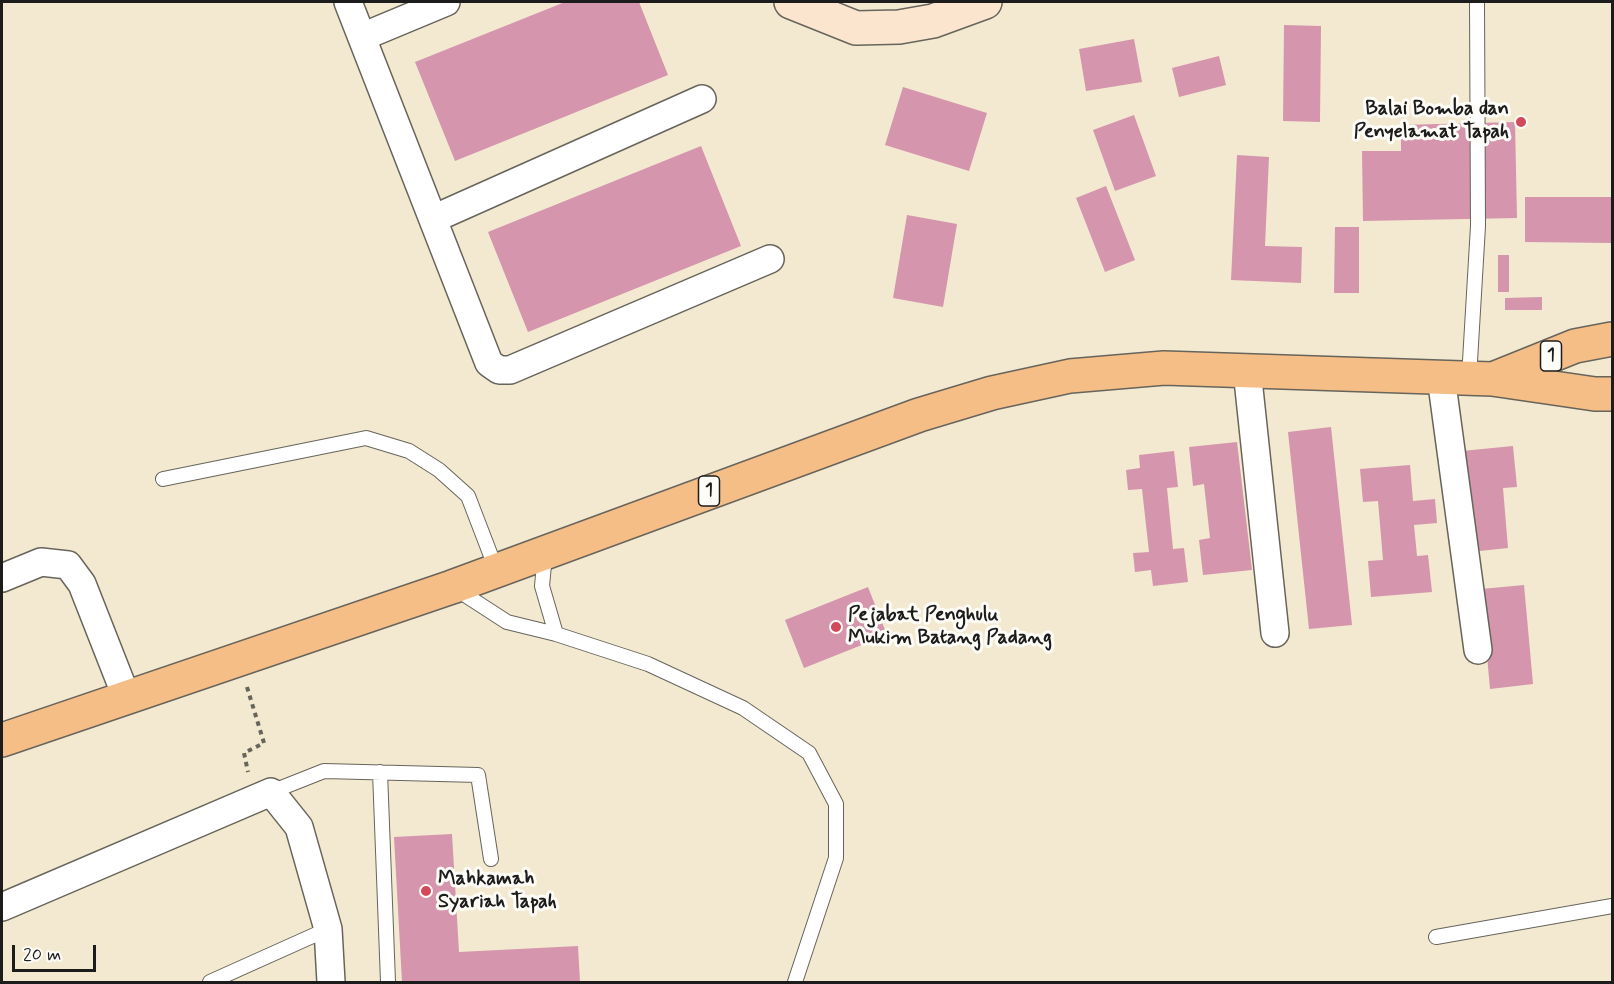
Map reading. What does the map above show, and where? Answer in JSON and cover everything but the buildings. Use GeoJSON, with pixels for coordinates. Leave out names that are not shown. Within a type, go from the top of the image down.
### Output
{"type":"FeatureCollection","features":[{"type":"Feature","properties":{"kind":"highway","name":"1"},"geometry":{"type":"LineString","coordinates":[[1467,378],[1575,346],[1612,339]]}},
{"type":"Feature","properties":{"kind":"highway","name":"1"},"geometry":{"type":"LineString","coordinates":[[2,740],[452,587],[919,415],[992,393],[1070,376],[1164,368],[1247,370],[1467,378],[1612,394]]}},
{"type":"Feature","properties":{"kind":"main road"},"geometry":{"type":"LineString","coordinates":[[791,2],[856,28],[899,27],[933,21],[986,2]]}},
{"type":"Feature","properties":{"kind":"street"},"geometry":{"type":"LineString","coordinates":[[348,2],[489,363],[499,370],[510,370],[770,259]]}},
{"type":"Feature","properties":{"kind":"street"},"geometry":{"type":"LineString","coordinates":[[362,37],[446,2]]}},
{"type":"Feature","properties":{"kind":"street"},"geometry":{"type":"LineString","coordinates":[[433,219],[702,99]]}},
{"type":"Feature","properties":{"kind":"street"},"geometry":{"type":"LineString","coordinates":[[1247,370],[1275,633]]}},
{"type":"Feature","properties":{"kind":"street"},"geometry":{"type":"LineString","coordinates":[[1467,378],[1479,650]]}},
{"type":"Feature","properties":{"kind":"street"},"geometry":{"type":"LineString","coordinates":[[2,578],[41,562],[68,565],[82,584],[126,696]]}},
{"type":"Feature","properties":{"kind":"street"},"geometry":{"type":"LineString","coordinates":[[2,907],[262,796],[299,827],[328,929],[331,982]]}},
{"type":"Feature","properties":{"kind":"lane"},"geometry":{"type":"LineString","coordinates":[[1467,378],[1478,226],[1477,2]]}},
{"type":"Feature","properties":{"kind":"lane"},"geometry":{"type":"LineString","coordinates":[[163,479],[366,438],[410,451],[439,470],[468,496],[496,569]]}},
{"type":"Feature","properties":{"kind":"lane"},"geometry":{"type":"LineString","coordinates":[[545,551],[542,586],[556,634]]}},
{"type":"Feature","properties":{"kind":"lane"},"geometry":{"type":"LineString","coordinates":[[452,587],[507,622],[556,634],[648,664],[722,698],[742,708],[809,753],[836,804],[836,858],[795,982]]}},
{"type":"Feature","properties":{"kind":"lane"},"geometry":{"type":"LineString","coordinates":[[262,796],[324,771],[478,775],[491,859]]}},
{"type":"Feature","properties":{"kind":"lane"},"geometry":{"type":"LineString","coordinates":[[380,772],[388,982]]}},
{"type":"Feature","properties":{"kind":"lane"},"geometry":{"type":"LineString","coordinates":[[1436,937],[1612,906]]}},
{"type":"Feature","properties":{"kind":"lane"},"geometry":{"type":"LineString","coordinates":[[210,982],[328,929]]}},
{"type":"Feature","properties":{"kind":"path"},"geometry":{"type":"LineString","coordinates":[[238,658],[264,742],[244,753],[262,796]]}},
{"type":"Feature","properties":{"kind":"place","name":"Balai Bomba dan Penyelamat Tapah"},"geometry":{"type":"Point","coordinates":[1521,122]}},
{"type":"Feature","properties":{"kind":"place","name":"Pejabat Penghulu Mukim Batang Padang"},"geometry":{"type":"Point","coordinates":[836,627]}},
{"type":"Feature","properties":{"kind":"place","name":"Mahkamah Syariah Tapah"},"geometry":{"type":"Point","coordinates":[426,891]}}]}
